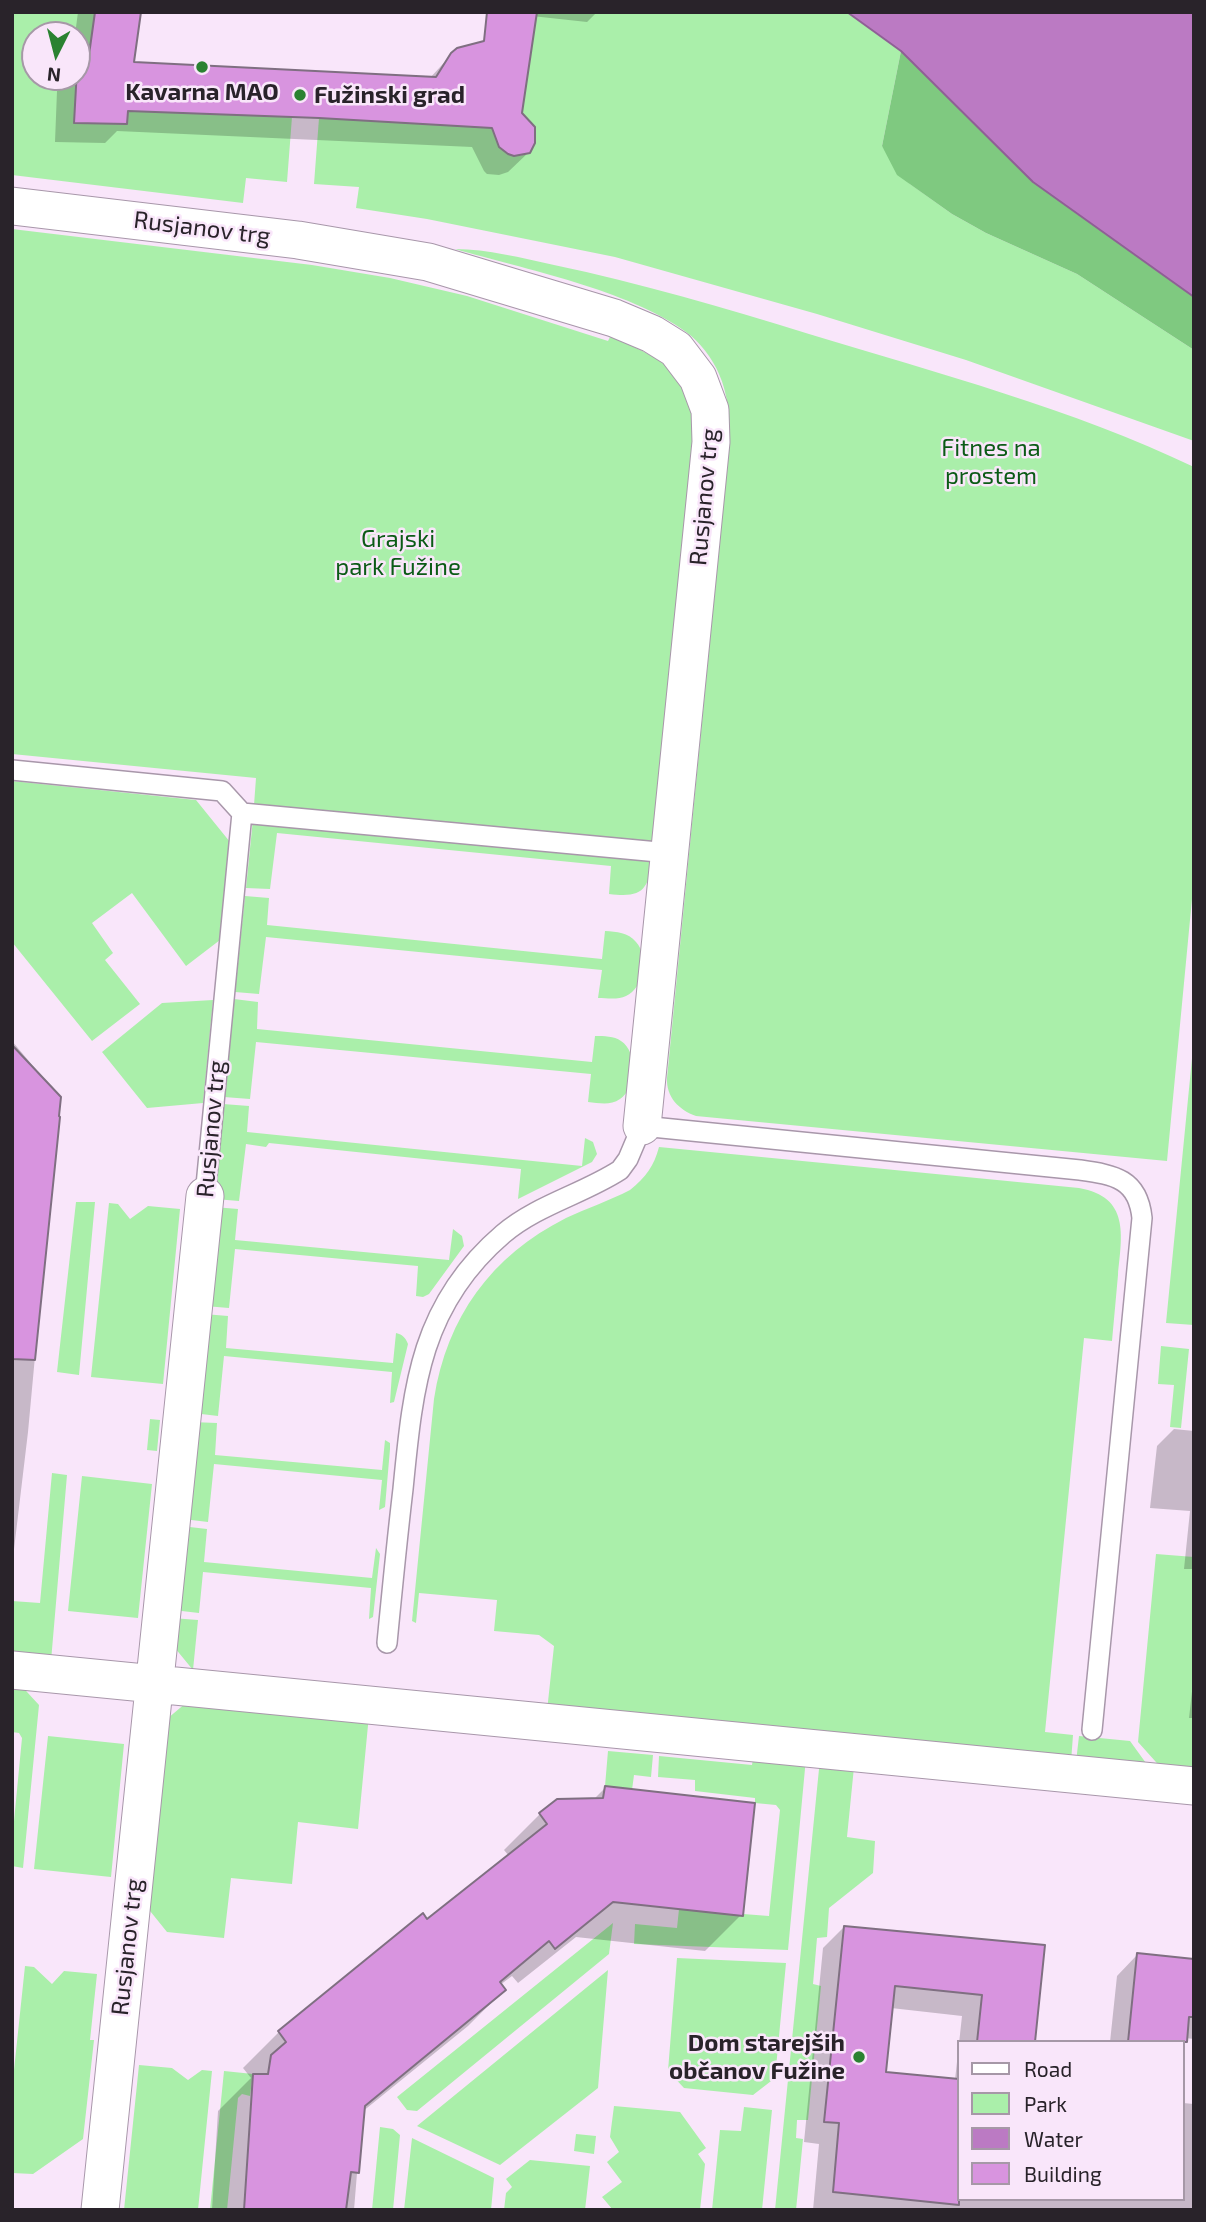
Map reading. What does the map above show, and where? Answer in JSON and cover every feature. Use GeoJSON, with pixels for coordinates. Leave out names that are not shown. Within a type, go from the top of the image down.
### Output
{"type":"FeatureCollection","features":[{"type":"Feature","properties":{"kind":"street","name":"Rusjanov trg"},"geometry":{"type":"LineString","coordinates":[[12,206],[299,240],[428,262],[614,318],[652,334],[676,349],[698,378],[710,410],[711,442],[642,1126]]}},
{"type":"Feature","properties":{"kind":"street","name":"Rusjanov trg"},"geometry":{"type":"LineString","coordinates":[[100,2210],[205,1196]]}},
{"type":"Feature","properties":{"kind":"street"},"geometry":{"type":"LineString","coordinates":[[12,1670],[1194,1786]]}},
{"type":"Feature","properties":{"kind":"lane"},"geometry":{"type":"LineString","coordinates":[[12,769],[222,790],[242,813],[669,853]]}},
{"type":"Feature","properties":{"kind":"lane","name":"Rusjanov trg"},"geometry":{"type":"LineString","coordinates":[[205,1196],[242,813]]}},
{"type":"Feature","properties":{"kind":"lane"},"geometry":{"type":"LineString","coordinates":[[387,1643],[415,1383],[436,1320],[456,1286],[502,1234],[523,1218],[620,1170],[628,1159],[642,1126],[1080,1170],[1115,1178],[1135,1190],[1142,1218],[1092,1730]]}},
{"type":"Feature","properties":{"kind":"green space"},"geometry":{"type":"Polygon","coordinates":[[[12,12],[95,12],[91,40],[91,21],[21,21],[21,91],[75,91],[74,123],[126,124],[128,111],[292,117],[287,182],[246,178],[243,203],[12,175],[12,12]]]}},
{"type":"Feature","properties":{"kind":"green space"},"geometry":{"type":"Polygon","coordinates":[[[537,12],[847,12],[901,51],[882,146],[910,184],[952,214],[986,233],[1077,274],[1194,350],[1194,441],[966,360],[817,314],[615,257],[427,219],[356,208],[359,187],[314,184],[319,118],[498,128],[504,151],[513,156],[527,154],[535,144],[536,134],[531,125],[521,117],[537,12]]]}},
{"type":"Feature","properties":{"kind":"green space"},"geometry":{"type":"Polygon","coordinates":[[[901,51],[1033,182],[1194,297],[1194,350],[1077,274],[986,233],[952,214],[897,175],[882,146],[901,51]]]}},
{"type":"Feature","properties":{"kind":"green space","name":"Grajski park Fužine"},"geometry":{"type":"Polygon","coordinates":[[[12,229],[312,265],[390,278],[467,296],[608,341],[610,337],[646,353],[672,371],[687,398],[694,438],[655,846],[254,805],[256,778],[12,754],[12,229]]]}},
{"type":"Feature","properties":{"kind":"green space","name":"Fitnes na prostem"},"geometry":{"type":"Polygon","coordinates":[[[455,249],[504,254],[586,272],[746,315],[1053,410],[1148,446],[1194,467],[1194,878],[1167,1161],[696,1116],[684,1110],[671,1097],[667,1078],[730,437],[724,389],[716,368],[701,345],[663,317],[636,304],[575,282],[455,249]]]}},
{"type":"Feature","properties":{"kind":"green space"},"geometry":{"type":"Polygon","coordinates":[[[12,781],[196,800],[230,842],[220,940],[186,966],[132,893],[92,923],[113,953],[105,960],[140,1004],[92,1041],[12,942],[12,781]]]}},
{"type":"Feature","properties":{"kind":"green space"},"geometry":{"type":"Polygon","coordinates":[[[253,819],[654,858],[649,878],[642,890],[621,895],[609,894],[611,866],[277,833],[270,889],[246,888],[253,819]]]}},
{"type":"Feature","properties":{"kind":"green space"},"geometry":{"type":"Polygon","coordinates":[[[245,896],[269,898],[267,925],[602,959],[605,931],[618,932],[629,936],[640,948],[643,971],[637,986],[626,996],[598,998],[602,970],[266,937],[259,994],[235,992],[245,896]]]}},
{"type":"Feature","properties":{"kind":"green space"},"geometry":{"type":"Polygon","coordinates":[[[234,999],[258,1002],[257,1029],[592,1062],[595,1036],[612,1037],[627,1046],[633,1061],[632,1079],[626,1094],[620,1099],[596,1103],[588,1102],[591,1074],[256,1042],[250,1099],[224,1097],[234,999]]]}},
{"type":"Feature","properties":{"kind":"green space"},"geometry":{"type":"Polygon","coordinates":[[[213,1000],[203,1103],[147,1108],[102,1052],[162,1003],[213,1000]]]}},
{"type":"Feature","properties":{"kind":"green space"},"geometry":{"type":"Polygon","coordinates":[[[1194,1038],[1194,1325],[1166,1323],[1194,1038]]]}},
{"type":"Feature","properties":{"kind":"green space"},"geometry":{"type":"Polygon","coordinates":[[[223,1104],[249,1106],[247,1132],[582,1166],[585,1138],[593,1142],[597,1154],[592,1162],[518,1199],[521,1169],[269,1143],[266,1147],[246,1144],[239,1201],[215,1199],[223,1104]]]}},
{"type":"Feature","properties":{"kind":"green space"},"geometry":{"type":"Polygon","coordinates":[[[659,1147],[1079,1188],[1107,1200],[1115,1209],[1121,1232],[1121,1246],[1112,1341],[1084,1338],[1045,1732],[1073,1735],[1071,1762],[547,1711],[554,1646],[539,1635],[494,1631],[497,1600],[419,1593],[416,1623],[412,1621],[434,1399],[440,1369],[462,1316],[495,1270],[516,1251],[539,1233],[566,1218],[630,1190],[649,1171],[659,1147]]]}},
{"type":"Feature","properties":{"kind":"green space"},"geometry":{"type":"Polygon","coordinates":[[[76,1202],[95,1202],[79,1375],[57,1372],[76,1202]]]}},
{"type":"Feature","properties":{"kind":"green space"},"geometry":{"type":"Polygon","coordinates":[[[109,1203],[118,1204],[130,1219],[148,1206],[180,1209],[163,1384],[91,1377],[109,1203]]]}},
{"type":"Feature","properties":{"kind":"green space"},"geometry":{"type":"Polygon","coordinates":[[[214,1207],[238,1209],[235,1240],[449,1260],[453,1229],[462,1236],[464,1246],[429,1294],[423,1297],[416,1296],[418,1266],[235,1249],[229,1308],[205,1306],[214,1207]]]}},
{"type":"Feature","properties":{"kind":"green space"},"geometry":{"type":"Polygon","coordinates":[[[204,1314],[228,1316],[226,1348],[393,1363],[396,1333],[405,1338],[408,1344],[394,1402],[390,1403],[392,1372],[224,1356],[218,1416],[193,1413],[204,1314]]]}},
{"type":"Feature","properties":{"kind":"green space"},"geometry":{"type":"Polygon","coordinates":[[[1161,1346],[1189,1349],[1181,1428],[1170,1427],[1174,1385],[1158,1384],[1161,1346]]]}},
{"type":"Feature","properties":{"kind":"green space"},"geometry":{"type":"Polygon","coordinates":[[[150,1419],[160,1420],[157,1451],[147,1450],[150,1419]]]}},
{"type":"Feature","properties":{"kind":"green space"},"geometry":{"type":"Polygon","coordinates":[[[192,1422],[217,1423],[215,1455],[382,1470],[385,1440],[390,1443],[390,1449],[385,1507],[379,1510],[382,1480],[214,1464],[208,1522],[183,1519],[192,1422]]]}},
{"type":"Feature","properties":{"kind":"green space"},"geometry":{"type":"Polygon","coordinates":[[[52,1473],[67,1475],[51,1661],[12,1658],[12,1601],[40,1603],[52,1473]]]}},
{"type":"Feature","properties":{"kind":"green space"},"geometry":{"type":"Polygon","coordinates":[[[82,1476],[152,1484],[138,1618],[68,1611],[82,1476]]]}},
{"type":"Feature","properties":{"kind":"green space"},"geometry":{"type":"Polygon","coordinates":[[[181,1526],[207,1529],[204,1562],[372,1578],[376,1548],[380,1554],[373,1617],[369,1619],[371,1588],[203,1572],[199,1613],[173,1610],[181,1526]]]}},
{"type":"Feature","properties":{"kind":"green space"},"geometry":{"type":"Polygon","coordinates":[[[1156,1554],[1194,1557],[1194,1774],[1164,1771],[1138,1742],[1156,1554]]]}},
{"type":"Feature","properties":{"kind":"green space"},"geometry":{"type":"Polygon","coordinates":[[[172,1618],[198,1620],[193,1670],[170,1642],[172,1618]]]}},
{"type":"Feature","properties":{"kind":"green space"},"geometry":{"type":"Polygon","coordinates":[[[193,1670],[539,1703],[539,1710],[193,1670]]]}},
{"type":"Feature","properties":{"kind":"green space"},"geometry":{"type":"Polygon","coordinates":[[[12,1679],[39,1705],[23,1868],[12,1866],[22,1738],[19,1733],[12,1732],[12,1679]]]}},
{"type":"Feature","properties":{"kind":"green space"},"geometry":{"type":"Polygon","coordinates":[[[193,1697],[369,1715],[358,1829],[298,1822],[292,1884],[231,1878],[224,1938],[167,1932],[142,1901],[161,1724],[193,1697]]]}},
{"type":"Feature","properties":{"kind":"green space"},"geometry":{"type":"Polygon","coordinates":[[[48,1736],[124,1744],[111,1877],[34,1869],[48,1736]]]}},
{"type":"Feature","properties":{"kind":"green space"},"geometry":{"type":"Polygon","coordinates":[[[1079,1736],[1130,1741],[1151,1770],[1076,1762],[1079,1736]]]}},
{"type":"Feature","properties":{"kind":"green space"},"geometry":{"type":"Polygon","coordinates":[[[608,1751],[653,1755],[651,1777],[634,1775],[632,1790],[605,1786],[608,1751]]]}},
{"type":"Feature","properties":{"kind":"green space"},"geometry":{"type":"Polygon","coordinates":[[[754,1752],[806,1758],[788,1950],[634,1944],[635,1924],[677,1928],[679,1909],[769,1916],[780,1810],[776,1805],[755,1803],[755,1798],[695,1791],[695,1780],[658,1777],[659,1756],[752,1765],[754,1752]]]}},
{"type":"Feature","properties":{"kind":"green space"},"geometry":{"type":"Polygon","coordinates":[[[820,1759],[854,1767],[847,1837],[875,1841],[873,1873],[829,1908],[827,1937],[817,1938],[813,1984],[821,1986],[808,2120],[797,2120],[796,2138],[803,2139],[796,2210],[775,2210],[820,1759]]]}},
{"type":"Feature","properties":{"kind":"green space"},"geometry":{"type":"Polygon","coordinates":[[[613,1923],[609,1954],[417,2111],[407,2110],[397,2097],[613,1923]]]}},
{"type":"Feature","properties":{"kind":"green space"},"geometry":{"type":"Polygon","coordinates":[[[677,1958],[786,1963],[775,2078],[753,2095],[684,2088],[668,2071],[677,1958]]]}},
{"type":"Feature","properties":{"kind":"green space"},"geometry":{"type":"Polygon","coordinates":[[[25,1966],[34,1967],[52,1984],[64,1971],[97,1974],[90,2040],[94,2040],[83,2139],[33,2174],[12,2173],[12,2089],[25,1966]]]}},
{"type":"Feature","properties":{"kind":"green space"},"geometry":{"type":"Polygon","coordinates":[[[608,1970],[598,2088],[500,2165],[417,2126],[608,1970]]]}},
{"type":"Feature","properties":{"kind":"green space"},"geometry":{"type":"Polygon","coordinates":[[[139,2065],[172,2068],[188,2080],[202,2070],[212,2071],[198,2210],[124,2210],[139,2065]]]}},
{"type":"Feature","properties":{"kind":"green space"},"geometry":{"type":"Polygon","coordinates":[[[224,2071],[253,2074],[250,2096],[242,2094],[238,2098],[227,2210],[210,2210],[224,2071]]]}},
{"type":"Feature","properties":{"kind":"green space"},"geometry":{"type":"Polygon","coordinates":[[[614,2106],[680,2112],[706,2148],[698,2154],[705,2164],[700,2210],[613,2210],[602,2197],[622,2182],[607,2162],[619,2152],[610,2137],[614,2106]]]}},
{"type":"Feature","properties":{"kind":"green space"},"geometry":{"type":"Polygon","coordinates":[[[744,2107],[772,2110],[762,2210],[712,2210],[720,2130],[741,2131],[744,2107]]]}},
{"type":"Feature","properties":{"kind":"green space"},"geometry":{"type":"Polygon","coordinates":[[[380,2127],[393,2129],[400,2135],[393,2210],[372,2210],[380,2127]]]}},
{"type":"Feature","properties":{"kind":"green space"},"geometry":{"type":"Polygon","coordinates":[[[576,2134],[596,2136],[594,2154],[574,2151],[576,2134]]]}},
{"type":"Feature","properties":{"kind":"green space"},"geometry":{"type":"Polygon","coordinates":[[[412,2138],[494,2178],[491,2210],[404,2210],[412,2138]]]}},
{"type":"Feature","properties":{"kind":"green space"},"geometry":{"type":"Polygon","coordinates":[[[530,2160],[590,2166],[585,2210],[504,2210],[506,2193],[512,2187],[506,2179],[530,2160]]]}},
{"type":"Feature","properties":{"kind":"water"},"geometry":{"type":"Polygon","coordinates":[[[847,12],[1194,12],[1194,297],[1033,182],[901,51],[847,12]]]}},
{"type":"Feature","properties":{"kind":"building","name":"Fužinski grad"},"geometry":{"type":"Polygon","coordinates":[[[95,12],[141,12],[134,62],[436,77],[457,48],[484,41],[487,12],[537,12],[522,113],[535,127],[535,143],[530,153],[514,156],[499,147],[492,128],[319,118],[128,111],[127,124],[74,123],[76,91],[91,91],[91,40],[95,12]]]}},
{"type":"Feature","properties":{"kind":"building"},"geometry":{"type":"Polygon","coordinates":[[[12,1045],[61,1097],[35,1360],[12,1359],[12,1045]]]}},
{"type":"Feature","properties":{"kind":"building"},"geometry":{"type":"Polygon","coordinates":[[[605,1786],[755,1803],[743,1916],[613,1902],[555,1949],[549,1941],[500,1982],[506,1990],[365,2106],[359,2173],[351,2172],[346,2210],[244,2210],[253,2074],[268,2074],[271,2055],[286,2042],[278,2031],[423,1913],[427,1919],[547,1824],[539,1813],[557,1799],[603,1798],[605,1786]]]}},
{"type":"Feature","properties":{"kind":"building","name":"Dom starejših občanov Fužine"},"geometry":{"type":"Polygon","coordinates":[[[844,1926],[1045,1945],[1035,2040],[977,2040],[982,1995],[895,1986],[886,2072],[958,2079],[959,2205],[833,2192],[839,2123],[824,2122],[844,1926]]]}},
{"type":"Feature","properties":{"kind":"building"},"geometry":{"type":"Polygon","coordinates":[[[1137,1953],[1194,1959],[1194,2017],[1189,2017],[1187,2042],[1128,2040],[1137,1953]]]}},
{"type":"Feature","properties":{"kind":"place","name":"Kavarna MAO"},"geometry":{"type":"Point","coordinates":[202,67]}},
{"type":"Feature","properties":{"kind":"place","name":"Fužinski grad"},"geometry":{"type":"Point","coordinates":[300,95]}},
{"type":"Feature","properties":{"kind":"place","name":"Dom starejših občanov Fužine"},"geometry":{"type":"Point","coordinates":[859,2057]}}]}
